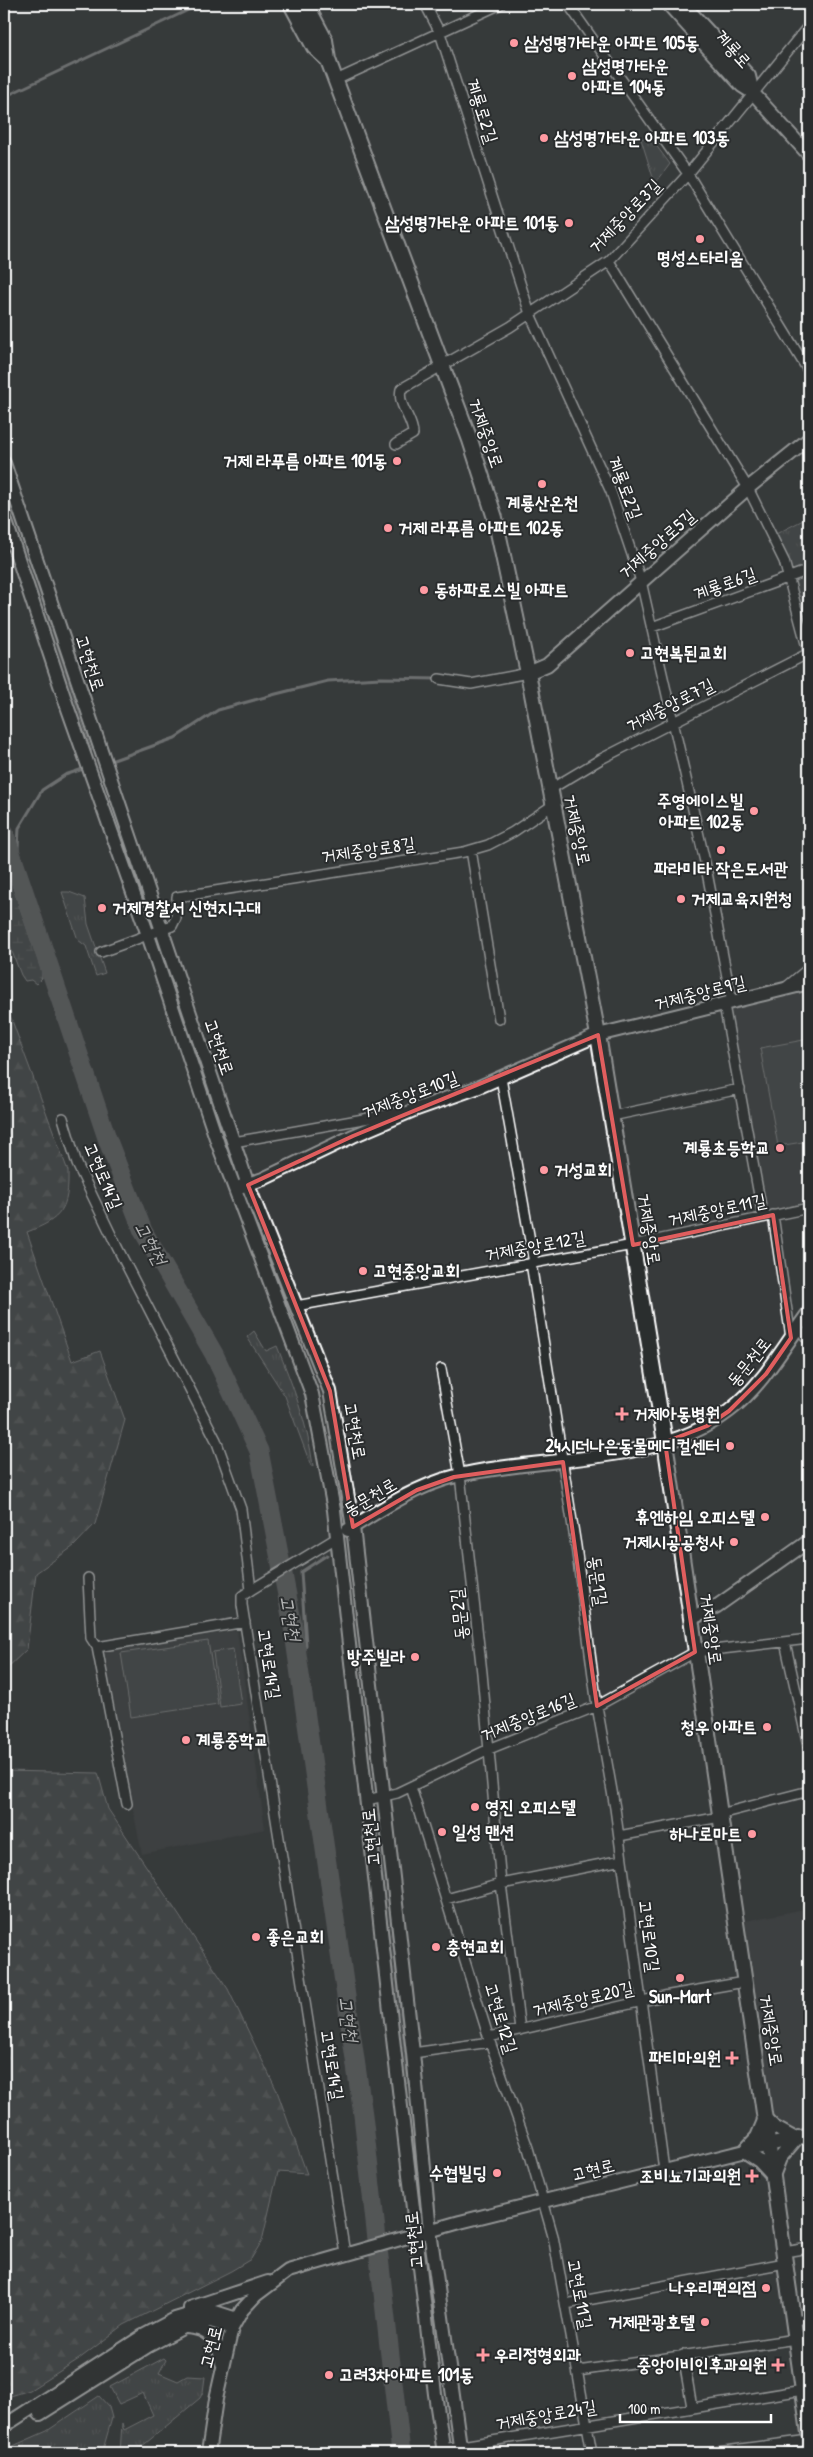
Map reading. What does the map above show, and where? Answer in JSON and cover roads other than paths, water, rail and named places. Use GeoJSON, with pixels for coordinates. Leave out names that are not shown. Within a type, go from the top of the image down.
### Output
{"type":"FeatureCollection","features":[{"type":"Feature","properties":{"kind":"main road","name":"거제중앙로"},"geometry":{"type":"LineString","coordinates":[[291,4],[314,47],[328,60]]}},
{"type":"Feature","properties":{"kind":"main road","name":"거제중앙로"},"geometry":{"type":"LineString","coordinates":[[306,4],[325,40],[328,60],[443,364],[495,518],[528,673],[549,790],[598,1035],[665,1442],[769,2145],[803,2390],[808,2409],[809,2433]]}},
{"type":"Feature","properties":{"kind":"street","name":"계룡로2길"},"geometry":{"type":"LineString","coordinates":[[425,4],[440,33],[530,314],[611,492],[641,581],[705,862],[740,1089],[763,1217]]}},
{"type":"Feature","properties":{"kind":"street"},"geometry":{"type":"LineString","coordinates":[[336,80],[501,4]]}},
{"type":"Feature","properties":{"kind":"street"},"geometry":{"type":"LineString","coordinates":[[568,4],[688,174],[809,372]]}},
{"type":"Feature","properties":{"kind":"street","name":"계룡로"},"geometry":{"type":"LineString","coordinates":[[668,4],[742,86],[753,93],[809,155]]}},
{"type":"Feature","properties":{"kind":"street","name":"계룡로"},"geometry":{"type":"LineString","coordinates":[[683,4],[749,76],[753,93]]}},
{"type":"Feature","properties":{"kind":"street","name":"거제중앙로3길"},"geometry":{"type":"LineString","coordinates":[[396,444],[413,434],[412,426],[400,401],[401,389],[530,314],[609,260],[688,174],[809,25]]}},
{"type":"Feature","properties":{"kind":"street"},"geometry":{"type":"LineString","coordinates":[[609,260],[748,488],[784,561],[809,654]]}},
{"type":"Feature","properties":{"kind":"street","name":"거제중앙로5길"},"geometry":{"type":"LineString","coordinates":[[528,673],[547,665],[748,488],[809,439]]}},
{"type":"Feature","properties":{"kind":"street","name":"고현천로"},"geometry":{"type":"LineString","coordinates":[[4,463],[160,931],[248,1185],[330,1391],[353,1527],[413,2053],[430,2231],[460,2450]]}},
{"type":"Feature","properties":{"kind":"street","name":"고현천로"},"geometry":{"type":"LineString","coordinates":[[4,516],[86,761],[148,934],[234,1188],[312,1394],[346,1631],[435,2394],[444,2451]]}},
{"type":"Feature","properties":{"kind":"street","name":"계룡로6길"},"geometry":{"type":"LineString","coordinates":[[652,627],[809,570]]}},
{"type":"Feature","properties":{"kind":"street","name":"거제중앙로7길"},"geometry":{"type":"LineString","coordinates":[[549,790],[601,759],[809,654]]}},
{"type":"Feature","properties":{"kind":"street"},"geometry":{"type":"LineString","coordinates":[[439,679],[472,684],[528,673]]}},
{"type":"Feature","properties":{"kind":"street","name":"거제중앙로8길"},"geometry":{"type":"LineString","coordinates":[[160,931],[175,923],[177,897],[471,850],[488,845],[513,832],[553,805]]}},
{"type":"Feature","properties":{"kind":"street"},"geometry":{"type":"LineString","coordinates":[[471,850],[499,1019]]}},
{"type":"Feature","properties":{"kind":"street"},"geometry":{"type":"LineString","coordinates":[[101,952],[160,931]]}},
{"type":"Feature","properties":{"kind":"street"},"geometry":{"type":"LineString","coordinates":[[783,990],[809,968]]}},
{"type":"Feature","properties":{"kind":"street","name":"거제중앙로9길"},"geometry":{"type":"LineString","coordinates":[[598,1035],[809,983]]}},
{"type":"Feature","properties":{"kind":"street","name":"거제중앙로10길"},"geometry":{"type":"LineString","coordinates":[[234,1188],[248,1185],[352,1136],[414,1110],[501,1078],[598,1035]]}},
{"type":"Feature","properties":{"kind":"street"},"geometry":{"type":"LineString","coordinates":[[501,1078],[563,1461]]}},
{"type":"Feature","properties":{"kind":"street"},"geometry":{"type":"LineString","coordinates":[[612,1116],[740,1089]]}},
{"type":"Feature","properties":{"kind":"street"},"geometry":{"type":"LineString","coordinates":[[234,1142],[414,1110]]}},
{"type":"Feature","properties":{"kind":"street","name":"고현로14길"},"geometry":{"type":"LineString","coordinates":[[63,1118],[78,1164],[105,1222],[216,1440],[241,1509],[251,1590],[242,1596],[245,1622],[344,2254]]}},
{"type":"Feature","properties":{"kind":"street","name":"거제중앙로11길"},"geometry":{"type":"LineString","coordinates":[[633,1245],[809,1208]]}},
{"type":"Feature","properties":{"kind":"street"},"geometry":{"type":"LineString","coordinates":[[773,1215],[791,1338]]}},
{"type":"Feature","properties":{"kind":"street","name":"거제중앙로12길"},"geometry":{"type":"LineString","coordinates":[[296,1306],[633,1245]]}},
{"type":"Feature","properties":{"kind":"street","name":"동문천로"},"geometry":{"type":"LineString","coordinates":[[333,1540],[417,1490],[460,1475],[498,1468],[621,1452],[665,1442],[707,1426],[729,1411],[766,1374],[809,1312]]}},
{"type":"Feature","properties":{"kind":"street"},"geometry":{"type":"LineString","coordinates":[[798,1327],[809,1341]]}},
{"type":"Feature","properties":{"kind":"street"},"geometry":{"type":"LineString","coordinates":[[441,1369],[460,1475]]}},
{"type":"Feature","properties":{"kind":"street","name":"동문1길"},"geometry":{"type":"LineString","coordinates":[[563,1461],[598,1706]]}},
{"type":"Feature","properties":{"kind":"street","name":"동문2길"},"geometry":{"type":"LineString","coordinates":[[460,1475],[489,1749],[501,1884],[520,2030]]}},
{"type":"Feature","properties":{"kind":"street"},"geometry":{"type":"LineString","coordinates":[[251,1590],[333,1540]]}},
{"type":"Feature","properties":{"kind":"street"},"geometry":{"type":"LineString","coordinates":[[691,1619],[717,1606],[809,1541]]}},
{"type":"Feature","properties":{"kind":"street"},"geometry":{"type":"LineString","coordinates":[[88,1578],[91,1638],[97,1647],[127,1804]]}},
{"type":"Feature","properties":{"kind":"street"},"geometry":{"type":"LineString","coordinates":[[97,1647],[245,1622]]}},
{"type":"Feature","properties":{"kind":"street"},"geometry":{"type":"LineString","coordinates":[[695,1652],[809,1639]]}},
{"type":"Feature","properties":{"kind":"street"},"geometry":{"type":"LineString","coordinates":[[785,1642],[809,1750]]}},
{"type":"Feature","properties":{"kind":"street","name":"거제중앙로16길"},"geometry":{"type":"LineString","coordinates":[[367,1800],[412,1787],[489,1749],[598,1706],[695,1652]]}},
{"type":"Feature","properties":{"kind":"street","name":"고현로10길"},"geometry":{"type":"LineString","coordinates":[[598,1706],[619,1836],[664,2170]]}},
{"type":"Feature","properties":{"kind":"street","name":"고현로12길"},"geometry":{"type":"LineString","coordinates":[[412,1787],[490,2040],[544,2201]]}},
{"type":"Feature","properties":{"kind":"street"},"geometry":{"type":"LineString","coordinates":[[619,1836],[720,1815],[809,1791]]}},
{"type":"Feature","properties":{"kind":"street"},"geometry":{"type":"LineString","coordinates":[[446,1899],[501,1884],[622,1860]]}},
{"type":"Feature","properties":{"kind":"street","name":"거제중앙로20길"},"geometry":{"type":"LineString","coordinates":[[413,2053],[490,2040],[520,2030],[640,2002],[744,1982]]}},
{"type":"Feature","properties":{"kind":"street"},"geometry":{"type":"LineString","coordinates":[[765,2118],[774,2127],[801,2137],[780,2158],[773,2176],[759,2161],[744,2151],[757,2137],[765,2118]]}},
{"type":"Feature","properties":{"kind":"street","name":"고현로"},"geometry":{"type":"LineString","coordinates":[[208,2453],[222,2371],[234,2323],[256,2295],[288,2271],[344,2254],[544,2201],[801,2137]]}},
{"type":"Feature","properties":{"kind":"street","name":"고현로11길"},"geometry":{"type":"LineString","coordinates":[[544,2201],[566,2304],[592,2453]]}},
{"type":"Feature","properties":{"kind":"street"},"geometry":{"type":"LineString","coordinates":[[566,2304],[785,2257],[809,2248]]}},
{"type":"Feature","properties":{"kind":"street"},"geometry":{"type":"LineString","coordinates":[[4,2435],[148,2346],[179,2324],[186,2311],[208,2301],[273,2281]]}},
{"type":"Feature","properties":{"kind":"street"},"geometry":{"type":"LineString","coordinates":[[793,2320],[809,2318]]}},
{"type":"Feature","properties":{"kind":"street"},"geometry":{"type":"LineString","coordinates":[[4,2426],[143,2336],[179,2324],[202,2321],[234,2323]]}},
{"type":"Feature","properties":{"kind":"street"},"geometry":{"type":"LineString","coordinates":[[179,2324],[195,2327],[209,2333],[214,2338],[221,2353],[222,2371]]}},
{"type":"Feature","properties":{"kind":"street"},"geometry":{"type":"LineString","coordinates":[[578,2371],[796,2339]]}},
{"type":"Feature","properties":{"kind":"street"},"geometry":{"type":"LineString","coordinates":[[684,2355],[692,2407]]}},
{"type":"Feature","properties":{"kind":"street","name":"거제중앙로24길"},"geometry":{"type":"LineString","coordinates":[[444,2451],[460,2450],[587,2424],[803,2390]]}},
{"type":"Feature","properties":{"kind":"street"},"geometry":{"type":"LineString","coordinates":[[710,2453],[809,2440]]}},
{"type":"Feature","properties":{"kind":"waterway"},"geometry":{"type":"LineString","coordinates":[[4,97],[201,4]]}},
{"type":"Feature","properties":{"kind":"waterway"},"geometry":{"type":"LineString","coordinates":[[108,762],[175,738],[218,710],[276,694],[328,681],[381,678],[439,679]]}},
{"type":"Feature","properties":{"kind":"waterway"},"geometry":{"type":"LineString","coordinates":[[17,867],[19,828],[42,790],[65,775],[86,768]]}},
{"type":"Feature","properties":{"kind":"waterway","name":"고현천"},"geometry":{"type":"LineString","coordinates":[[4,832],[108,1141],[143,1231],[214,1354],[259,1451],[293,1626],[363,2115],[401,2453]]}},
{"type":"Feature","properties":{"kind":"waterway"},"geometry":{"type":"LineString","coordinates":[[297,1657],[306,1645],[301,1572],[327,1555]]}},
{"type":"Feature","properties":{"kind":"place","name":"삼성명가타운 아파트 105동"},"geometry":{"type":"Point","coordinates":[514,43]}},
{"type":"Feature","properties":{"kind":"place","name":"삼성명가타운 아파트 104동"},"geometry":{"type":"Point","coordinates":[572,76]}},
{"type":"Feature","properties":{"kind":"place","name":"삼성명가타운 아파트 103동"},"geometry":{"type":"Point","coordinates":[544,138]}},
{"type":"Feature","properties":{"kind":"place","name":"삼성명가타운 아파트 101동"},"geometry":{"type":"Point","coordinates":[569,223]}},
{"type":"Feature","properties":{"kind":"place","name":"명성스타리움"},"geometry":{"type":"Point","coordinates":[700,239]}},
{"type":"Feature","properties":{"kind":"place","name":"거제 라푸름 아파트 101동"},"geometry":{"type":"Point","coordinates":[397,461]}},
{"type":"Feature","properties":{"kind":"place","name":"계룡산온천"},"geometry":{"type":"Point","coordinates":[542,484]}},
{"type":"Feature","properties":{"kind":"place","name":"거제 라푸름 아파트 102동"},"geometry":{"type":"Point","coordinates":[388,528]}},
{"type":"Feature","properties":{"kind":"place","name":"동하파로스빌 아파트"},"geometry":{"type":"Point","coordinates":[424,590]}},
{"type":"Feature","properties":{"kind":"place","name":"고현복된교회"},"geometry":{"type":"Point","coordinates":[630,653]}},
{"type":"Feature","properties":{"kind":"place","name":"주영에이스빌 아파트 102동"},"geometry":{"type":"Point","coordinates":[754,811]}},
{"type":"Feature","properties":{"kind":"place","name":"파라미타 작은도서관"},"geometry":{"type":"Point","coordinates":[721,850]}},
{"type":"Feature","properties":{"kind":"place","name":"거제교육지원청"},"geometry":{"type":"Point","coordinates":[681,899]}},
{"type":"Feature","properties":{"kind":"place","name":"거제경찰서 신현지구대"},"geometry":{"type":"Point","coordinates":[102,908]}},
{"type":"Feature","properties":{"kind":"place","name":"계룡초등학교"},"geometry":{"type":"Point","coordinates":[780,1148]}},
{"type":"Feature","properties":{"kind":"place","name":"거성교회"},"geometry":{"type":"Point","coordinates":[544,1170]}},
{"type":"Feature","properties":{"kind":"place","name":"고현중앙교회"},"geometry":{"type":"Point","coordinates":[363,1271]}},
{"type":"Feature","properties":{"kind":"place","name":"거제아동병원"},"geometry":{"type":"Point","coordinates":[622,1414]}},
{"type":"Feature","properties":{"kind":"place","name":"24시더나은동물메디컬센터"},"geometry":{"type":"Point","coordinates":[730,1446]}},
{"type":"Feature","properties":{"kind":"place","name":"휴엔하임 오피스텔"},"geometry":{"type":"Point","coordinates":[765,1517]}},
{"type":"Feature","properties":{"kind":"place","name":"거제시공공청사"},"geometry":{"type":"Point","coordinates":[734,1542]}},
{"type":"Feature","properties":{"kind":"place","name":"방주빌라"},"geometry":{"type":"Point","coordinates":[415,1657]}},
{"type":"Feature","properties":{"kind":"place","name":"청우 아파트"},"geometry":{"type":"Point","coordinates":[767,1727]}},
{"type":"Feature","properties":{"kind":"place","name":"계룡중학교"},"geometry":{"type":"Point","coordinates":[186,1740]}},
{"type":"Feature","properties":{"kind":"place","name":"영진 오피스텔"},"geometry":{"type":"Point","coordinates":[475,1807]}},
{"type":"Feature","properties":{"kind":"place","name":"일성 맨션"},"geometry":{"type":"Point","coordinates":[442,1832]}},
{"type":"Feature","properties":{"kind":"place","name":"하나로마트"},"geometry":{"type":"Point","coordinates":[752,1834]}},
{"type":"Feature","properties":{"kind":"place","name":"좋은교회"},"geometry":{"type":"Point","coordinates":[256,1937]}},
{"type":"Feature","properties":{"kind":"place","name":"충현교회"},"geometry":{"type":"Point","coordinates":[436,1947]}},
{"type":"Feature","properties":{"kind":"place","name":"Sun-Mart"},"geometry":{"type":"Point","coordinates":[680,1978]}},
{"type":"Feature","properties":{"kind":"place","name":"파티마의원"},"geometry":{"type":"Point","coordinates":[732,2058]}},
{"type":"Feature","properties":{"kind":"place","name":"수협빌딩"},"geometry":{"type":"Point","coordinates":[497,2173]}},
{"type":"Feature","properties":{"kind":"place","name":"조비뇨기과의원"},"geometry":{"type":"Point","coordinates":[752,2176]}},
{"type":"Feature","properties":{"kind":"place","name":"나우리편의점"},"geometry":{"type":"Point","coordinates":[766,2288]}},
{"type":"Feature","properties":{"kind":"place","name":"거제관광호텔"},"geometry":{"type":"Point","coordinates":[705,2322]}},
{"type":"Feature","properties":{"kind":"place","name":"우리정형외과"},"geometry":{"type":"Point","coordinates":[483,2355]}},
{"type":"Feature","properties":{"kind":"place","name":"중앙이비인후과의원"},"geometry":{"type":"Point","coordinates":[778,2365]}},
{"type":"Feature","properties":{"kind":"place","name":"고려3차아파트 101동"},"geometry":{"type":"Point","coordinates":[329,2375]}}]}
